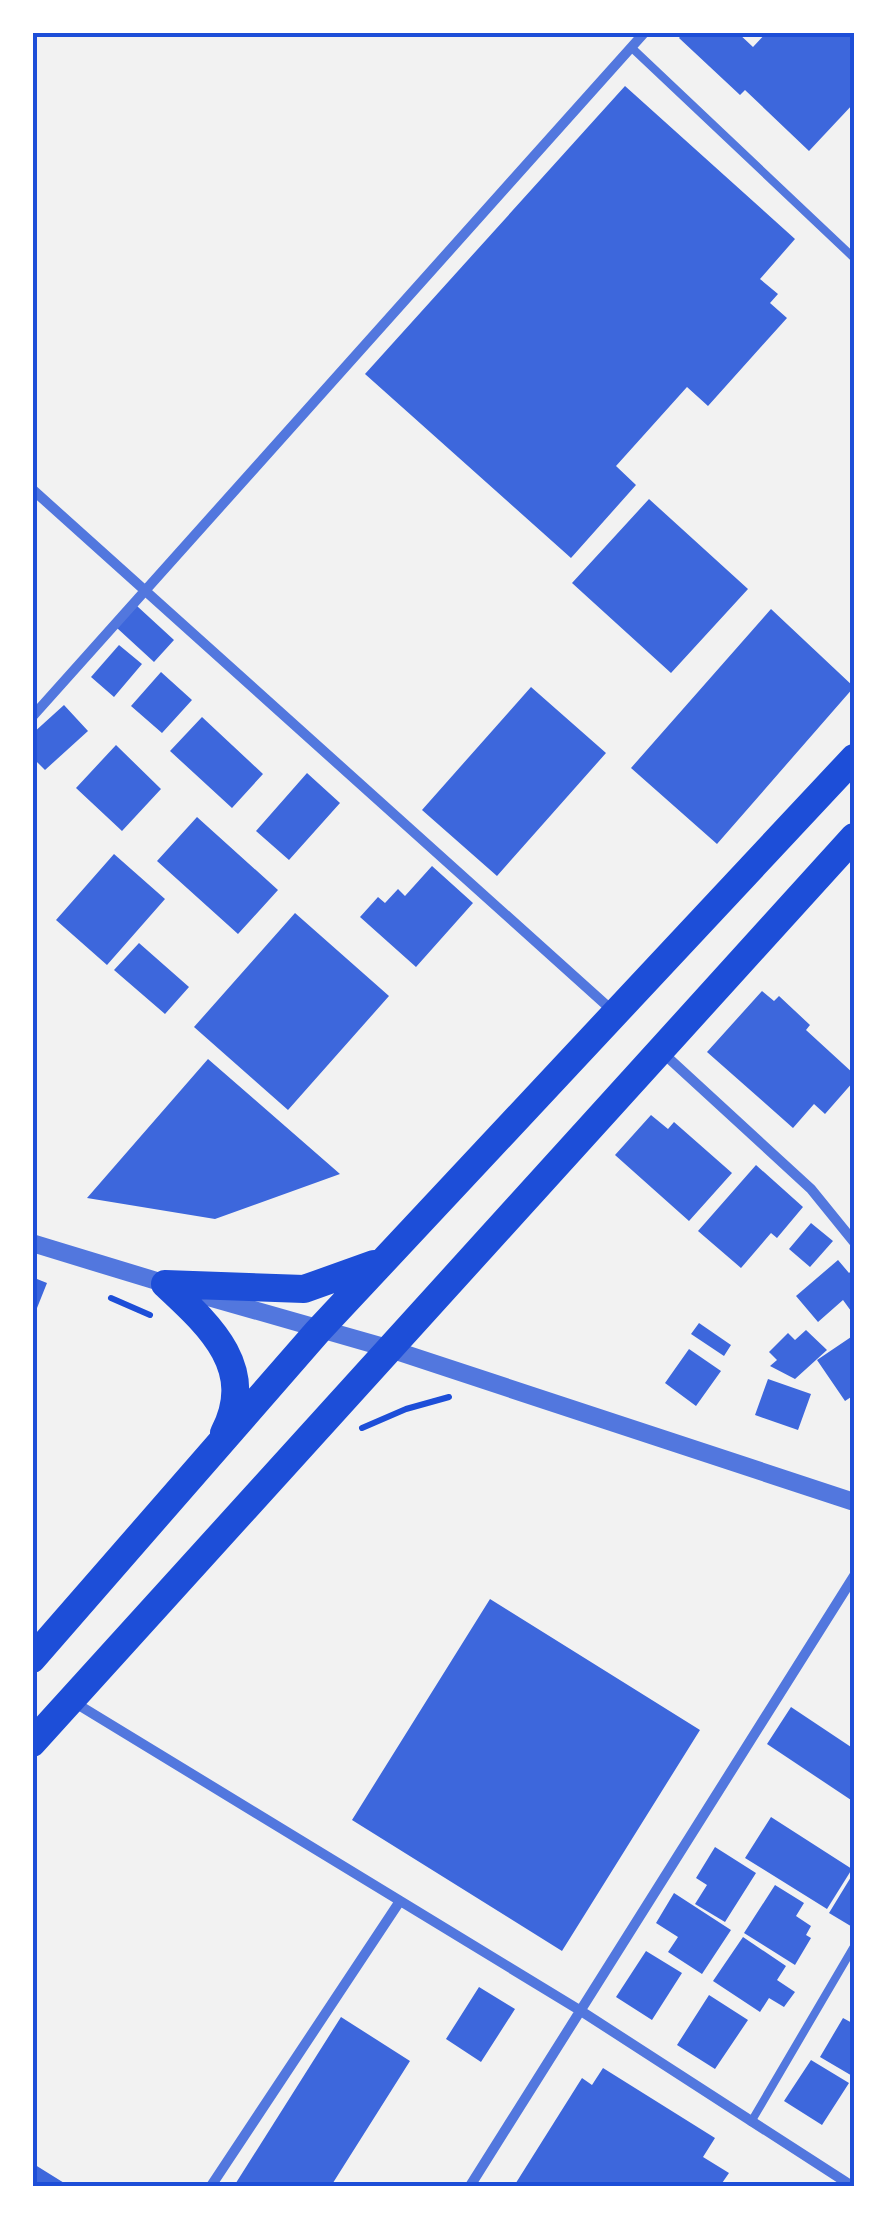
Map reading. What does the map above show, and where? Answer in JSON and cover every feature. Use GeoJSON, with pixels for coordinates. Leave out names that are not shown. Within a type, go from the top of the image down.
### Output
{"type":"FeatureCollection","features":[{"type":"Feature","properties":{"kind":"highway"},"geometry":{"type":"LineString","coordinates":[[32,1659],[318,1331],[854,758]]}},
{"type":"Feature","properties":{"kind":"highway"},"geometry":{"type":"LineString","coordinates":[[32,1743],[388,1348],[663,1053],[854,837]]}},
{"type":"Feature","properties":{"kind":"highway"},"geometry":{"type":"LineString","coordinates":[[165,1284],[304,1288],[357,1272],[391,1253]]}},
{"type":"Feature","properties":{"kind":"highway"},"geometry":{"type":"LineString","coordinates":[[165,1284],[216,1334],[232,1358],[234,1408],[216,1447]]}},
{"type":"Feature","properties":{"kind":"street"},"geometry":{"type":"LineString","coordinates":[[32,718],[646,32]]}},
{"type":"Feature","properties":{"kind":"street"},"geometry":{"type":"LineString","coordinates":[[32,489],[617,1014]]}},
{"type":"Feature","properties":{"kind":"street"},"geometry":{"type":"LineString","coordinates":[[663,1053],[811,1189],[854,1242]]}},
{"type":"Feature","properties":{"kind":"street"},"geometry":{"type":"LineString","coordinates":[[32,1243],[318,1331],[388,1348],[854,1502]]}},
{"type":"Feature","properties":{"kind":"street"},"geometry":{"type":"LineString","coordinates":[[470,2186],[854,1576]]}},
{"type":"Feature","properties":{"kind":"street"},"geometry":{"type":"LineString","coordinates":[[72,1701],[581,2011],[852,2186]]}},
{"type":"Feature","properties":{"kind":"street"},"geometry":{"type":"LineString","coordinates":[[211,2186],[400,1901]]}},
{"type":"Feature","properties":{"kind":"lane"},"geometry":{"type":"LineString","coordinates":[[632,48],[854,258]]}},
{"type":"Feature","properties":{"kind":"lane"},"geometry":{"type":"LineString","coordinates":[[750,2122],[853,1948]]}},
{"type":"Feature","properties":{"kind":"path"},"geometry":{"type":"LineString","coordinates":[[99,1292],[158,1318]]}},
{"type":"Feature","properties":{"kind":"path"},"geometry":{"type":"LineString","coordinates":[[350,1439],[384,1417],[454,1396]]}},
{"type":"Feature","properties":{"kind":"building"},"geometry":{"type":"Polygon","coordinates":[[[684,32],[737,32],[753,47],[767,32],[854,32],[854,103],[809,151],[745,90],[740,95],[679,38],[684,32]]]}},
{"type":"Feature","properties":{"kind":"building"},"geometry":{"type":"Polygon","coordinates":[[[625,86],[795,239],[760,279],[778,294],[770,303],[787,318],[708,406],[687,387],[616,466],[636,485],[571,558],[365,374],[625,86]]]}},
{"type":"Feature","properties":{"kind":"building"},"geometry":{"type":"Polygon","coordinates":[[[649,499],[748,589],[671,673],[572,583],[649,499]]]}},
{"type":"Feature","properties":{"kind":"building"},"geometry":{"type":"Polygon","coordinates":[[[137,606],[174,640],[154,662],[117,628],[137,606]]]}},
{"type":"Feature","properties":{"kind":"building"},"geometry":{"type":"Polygon","coordinates":[[[771,609],[854,687],[717,844],[631,768],[771,609]]]}},
{"type":"Feature","properties":{"kind":"building"},"geometry":{"type":"Polygon","coordinates":[[[119,645],[142,664],[114,697],[91,677],[119,645]]]}},
{"type":"Feature","properties":{"kind":"building"},"geometry":{"type":"Polygon","coordinates":[[[161,672],[192,700],[162,733],[131,706],[161,672]]]}},
{"type":"Feature","properties":{"kind":"building"},"geometry":{"type":"Polygon","coordinates":[[[531,687],[606,753],[497,876],[422,810],[531,687]]]}},
{"type":"Feature","properties":{"kind":"building"},"geometry":{"type":"Polygon","coordinates":[[[64,705],[88,731],[45,770],[32,757],[32,734],[64,705]]]}},
{"type":"Feature","properties":{"kind":"building"},"geometry":{"type":"Polygon","coordinates":[[[202,717],[263,774],[232,808],[170,751],[202,717]]]}},
{"type":"Feature","properties":{"kind":"building"},"geometry":{"type":"Polygon","coordinates":[[[116,745],[161,789],[122,831],[76,788],[116,745]]]}},
{"type":"Feature","properties":{"kind":"building"},"geometry":{"type":"Polygon","coordinates":[[[307,773],[340,803],[289,860],[256,831],[307,773]]]}},
{"type":"Feature","properties":{"kind":"building"},"geometry":{"type":"Polygon","coordinates":[[[197,817],[278,890],[238,934],[157,861],[197,817]]]}},
{"type":"Feature","properties":{"kind":"building"},"geometry":{"type":"Polygon","coordinates":[[[114,854],[165,899],[107,965],[56,920],[114,854]]]}},
{"type":"Feature","properties":{"kind":"building"},"geometry":{"type":"Polygon","coordinates":[[[432,866],[473,903],[416,967],[360,917],[378,897],[385,903],[398,889],[405,896],[432,866]]]}},
{"type":"Feature","properties":{"kind":"building"},"geometry":{"type":"Polygon","coordinates":[[[295,913],[389,996],[288,1110],[194,1027],[295,913]]]}},
{"type":"Feature","properties":{"kind":"building"},"geometry":{"type":"Polygon","coordinates":[[[139,943],[189,987],[165,1014],[114,970],[139,943]]]}},
{"type":"Feature","properties":{"kind":"building"},"geometry":{"type":"Polygon","coordinates":[[[762,991],[774,1001],[779,996],[810,1025],[806,1030],[854,1074],[854,1081],[825,1114],[814,1104],[793,1128],[707,1052],[762,991]]]}},
{"type":"Feature","properties":{"kind":"building"},"geometry":{"type":"Polygon","coordinates":[[[208,1059],[340,1174],[215,1219],[87,1198],[208,1059]]]}},
{"type":"Feature","properties":{"kind":"building"},"geometry":{"type":"Polygon","coordinates":[[[651,1115],[668,1129],[674,1122],[732,1173],[689,1221],[615,1155],[651,1115]]]}},
{"type":"Feature","properties":{"kind":"building"},"geometry":{"type":"Polygon","coordinates":[[[756,1165],[803,1207],[777,1238],[771,1233],[741,1268],[698,1231],[756,1165]]]}},
{"type":"Feature","properties":{"kind":"building"},"geometry":{"type":"Polygon","coordinates":[[[811,1223],[833,1241],[810,1267],[789,1249],[811,1223]]]}},
{"type":"Feature","properties":{"kind":"building"},"geometry":{"type":"Polygon","coordinates":[[[838,1260],[849,1273],[854,1268],[854,1308],[851,1311],[843,1300],[818,1322],[796,1296],[838,1260]]]}},
{"type":"Feature","properties":{"kind":"building"},"geometry":{"type":"Polygon","coordinates":[[[32,1277],[47,1283],[33,1318],[32,1318],[32,1277]]]}},
{"type":"Feature","properties":{"kind":"building"},"geometry":{"type":"Polygon","coordinates":[[[699,1323],[731,1345],[724,1356],[691,1334],[699,1323]]]}},
{"type":"Feature","properties":{"kind":"building"},"geometry":{"type":"Polygon","coordinates":[[[806,1330],[827,1350],[795,1379],[770,1366],[777,1360],[769,1352],[788,1333],[795,1340],[806,1330]]]}},
{"type":"Feature","properties":{"kind":"building"},"geometry":{"type":"Polygon","coordinates":[[[854,1335],[854,1395],[845,1401],[817,1360],[854,1335]]]}},
{"type":"Feature","properties":{"kind":"building"},"geometry":{"type":"Polygon","coordinates":[[[689,1349],[721,1371],[696,1406],[665,1383],[689,1349]]]}},
{"type":"Feature","properties":{"kind":"building"},"geometry":{"type":"Polygon","coordinates":[[[768,1379],[811,1394],[798,1430],[755,1415],[768,1379]]]}},
{"type":"Feature","properties":{"kind":"building"},"geometry":{"type":"Polygon","coordinates":[[[490,1599],[700,1730],[562,1951],[352,1820],[490,1599]]]}},
{"type":"Feature","properties":{"kind":"building"},"geometry":{"type":"Polygon","coordinates":[[[791,1707],[854,1749],[854,1802],[767,1744],[791,1707]]]}},
{"type":"Feature","properties":{"kind":"building"},"geometry":{"type":"Polygon","coordinates":[[[771,1817],[852,1869],[827,1909],[745,1858],[771,1817]]]}},
{"type":"Feature","properties":{"kind":"building"},"geometry":{"type":"Polygon","coordinates":[[[715,1847],[756,1873],[725,1922],[695,1904],[707,1885],[696,1878],[715,1847]]]}},
{"type":"Feature","properties":{"kind":"building"},"geometry":{"type":"Polygon","coordinates":[[[854,1872],[854,1928],[829,1913],[854,1872]]]}},
{"type":"Feature","properties":{"kind":"building"},"geometry":{"type":"Polygon","coordinates":[[[775,1885],[804,1903],[796,1916],[811,1926],[806,1935],[811,1938],[795,1965],[744,1933],[775,1885]]]}},
{"type":"Feature","properties":{"kind":"building"},"geometry":{"type":"Polygon","coordinates":[[[674,1893],[731,1930],[702,1974],[668,1952],[678,1937],[656,1923],[674,1893]]]}},
{"type":"Feature","properties":{"kind":"building"},"geometry":{"type":"Polygon","coordinates":[[[743,1937],[786,1966],[777,1980],[795,1992],[784,2007],[769,1998],[760,2012],[713,1981],[743,1937]]]}},
{"type":"Feature","properties":{"kind":"building"},"geometry":{"type":"Polygon","coordinates":[[[646,1951],[682,1973],[652,2020],[616,1997],[646,1951]]]}},
{"type":"Feature","properties":{"kind":"building"},"geometry":{"type":"Polygon","coordinates":[[[479,1987],[515,2009],[481,2062],[446,2039],[479,1987]]]}},
{"type":"Feature","properties":{"kind":"building"},"geometry":{"type":"Polygon","coordinates":[[[709,1995],[748,2020],[715,2069],[677,2045],[709,1995]]]}},
{"type":"Feature","properties":{"kind":"building"},"geometry":{"type":"Polygon","coordinates":[[[341,2017],[410,2061],[331,2186],[234,2186],[341,2017]]]}},
{"type":"Feature","properties":{"kind":"building"},"geometry":{"type":"Polygon","coordinates":[[[843,2018],[854,2024],[854,2077],[820,2057],[843,2018]]]}},
{"type":"Feature","properties":{"kind":"building"},"geometry":{"type":"Polygon","coordinates":[[[811,2060],[849,2083],[822,2125],[784,2101],[811,2060]]]}},
{"type":"Feature","properties":{"kind":"building"},"geometry":{"type":"Polygon","coordinates":[[[603,2068],[715,2138],[703,2157],[729,2173],[720,2186],[514,2186],[582,2078],[592,2085],[603,2068]]]}},
{"type":"Feature","properties":{"kind":"building"},"geometry":{"type":"Polygon","coordinates":[[[32,2163],[69,2186],[32,2186],[32,2163]]]}}]}
